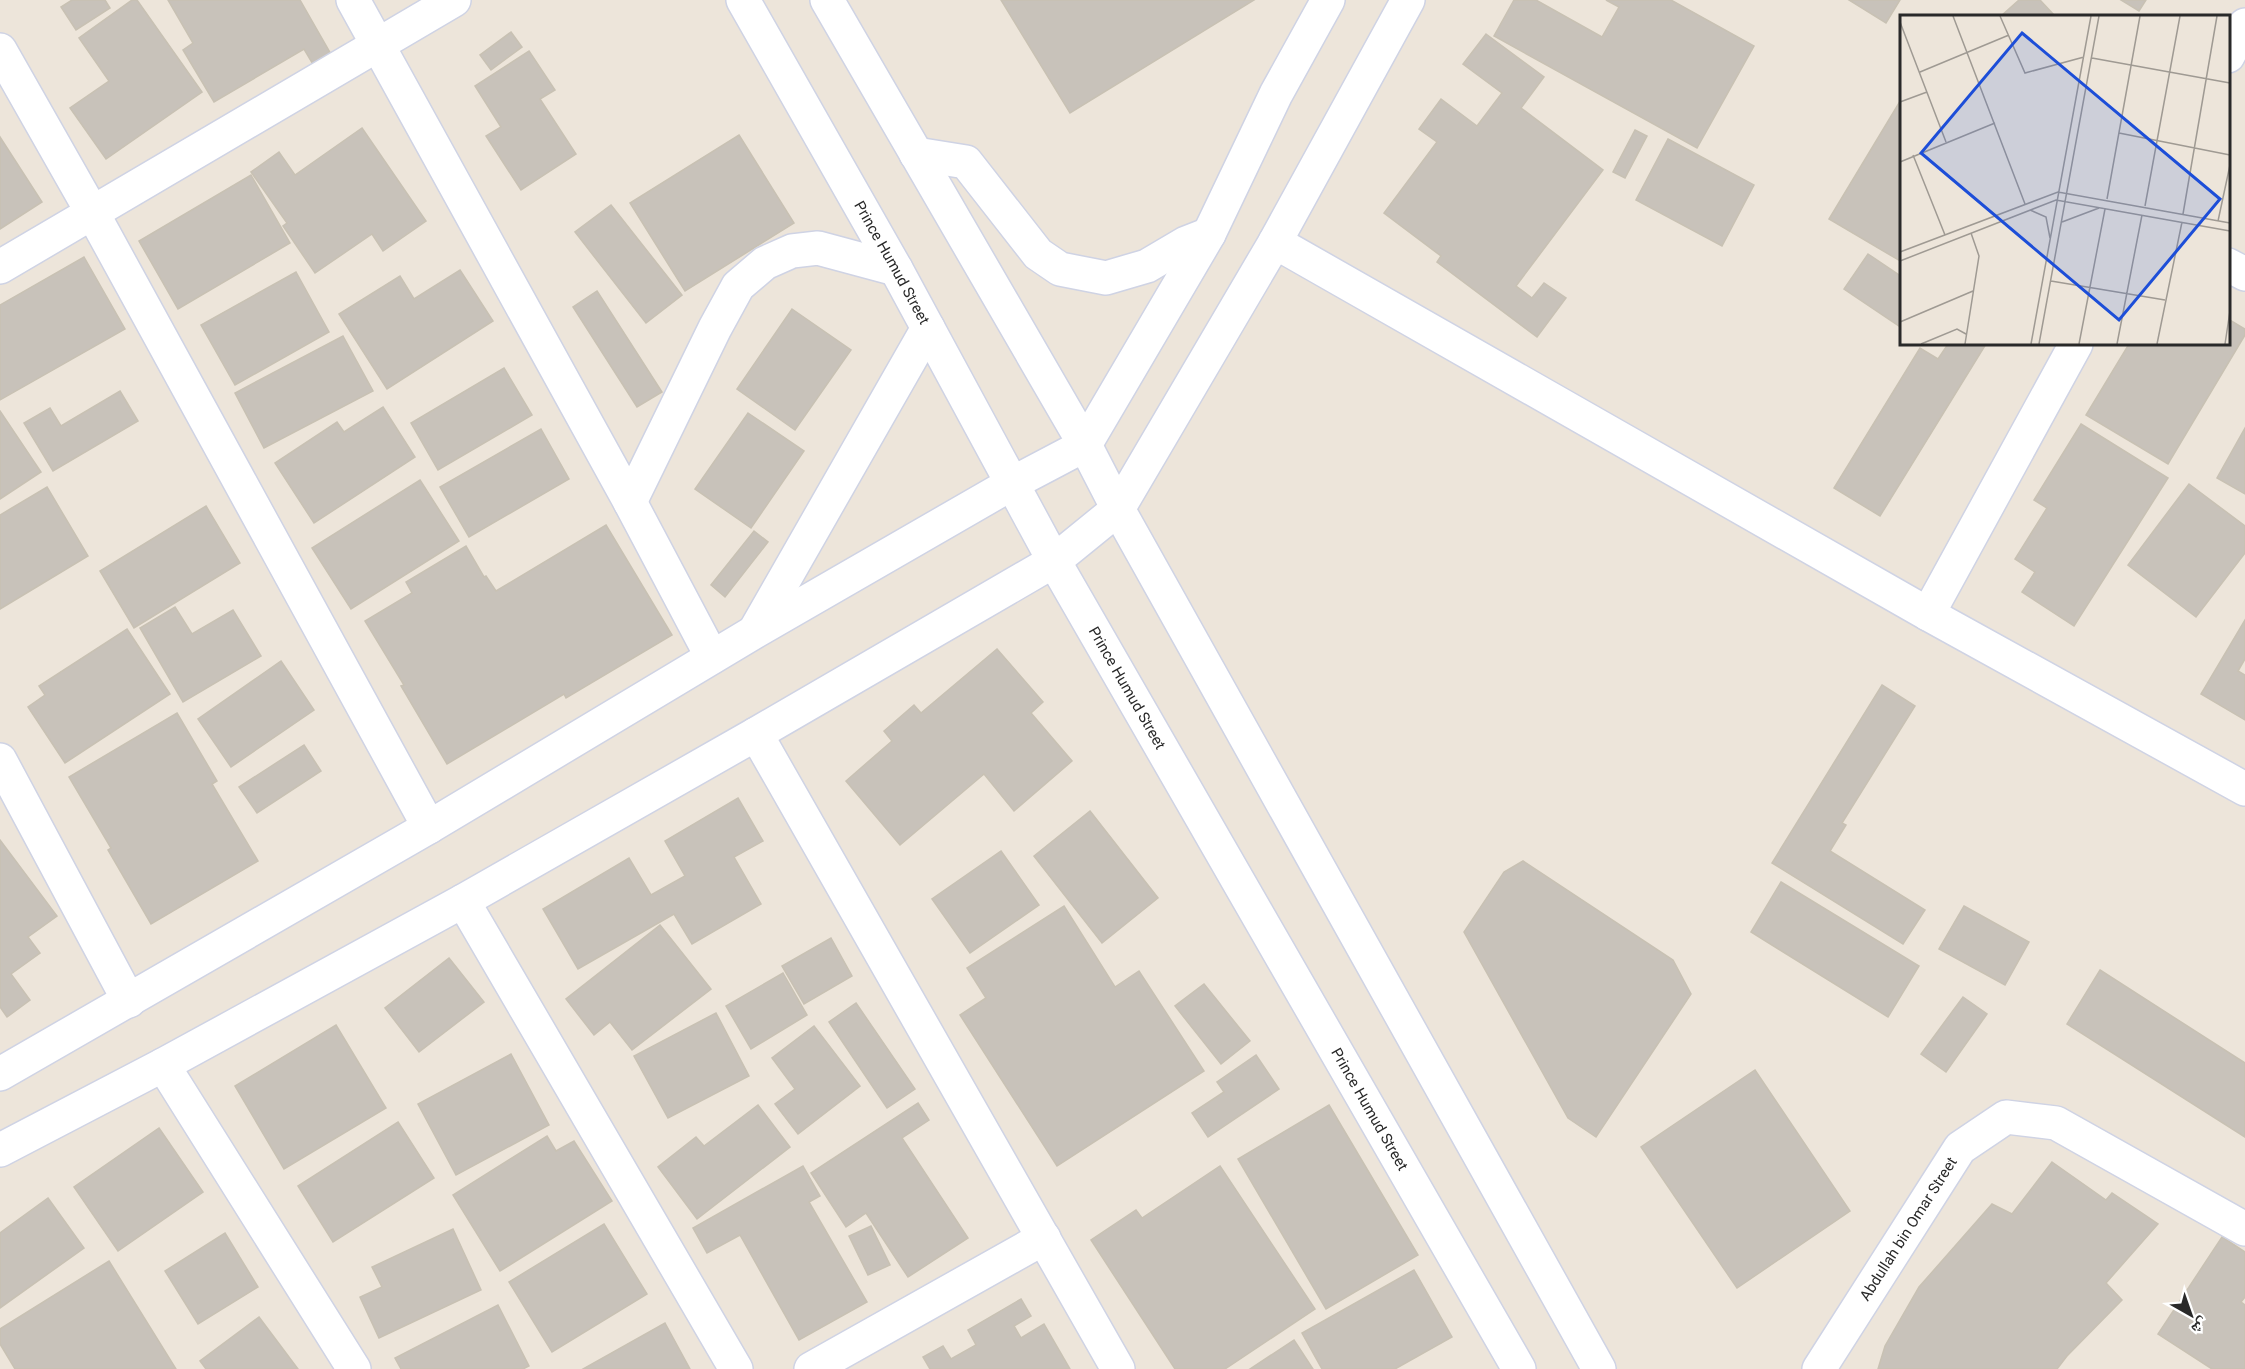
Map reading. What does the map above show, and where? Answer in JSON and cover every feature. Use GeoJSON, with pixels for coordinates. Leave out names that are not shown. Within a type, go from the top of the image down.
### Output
{"type":"FeatureCollection","features":[{"type":"Feature","properties":{"kind":"street"},"geometry":{"type":"LineString","coordinates":[[353,0],[630,502],[712,657]]}},
{"type":"Feature","properties":{"kind":"street"},"geometry":{"type":"LineString","coordinates":[[0,267],[454,0]]}},
{"type":"Feature","properties":{"kind":"street","name":"Prince Humud Street"},"geometry":{"type":"LineString","coordinates":[[743,0],[896,269],[1054,561],[1519,1369]]}},
{"type":"Feature","properties":{"kind":"street"},"geometry":{"type":"LineString","coordinates":[[827,0],[1085,445],[1118,509],[1599,1369]]}},
{"type":"Feature","properties":{"kind":"street"},"geometry":{"type":"LineString","coordinates":[[0,1074],[429,827],[756,631],[1011,484],[1085,445],[1209,234],[1276,94],[1328,0]]}},
{"type":"Feature","properties":{"kind":"street"},"geometry":{"type":"LineString","coordinates":[[0,1150],[164,1065],[463,901],[756,734],[1054,561],[1118,509],[1275,242],[1408,0]]}},
{"type":"Feature","properties":{"kind":"street"},"geometry":{"type":"LineString","coordinates":[[2230,54],[2245,25]]}},
{"type":"Feature","properties":{"kind":"street"},"geometry":{"type":"LineString","coordinates":[[0,50],[92,212],[429,827]]}},
{"type":"Feature","properties":{"kind":"street"},"geometry":{"type":"LineString","coordinates":[[916,154],[966,162],[1038,254],[1060,269],[1106,278],[1147,266],[1186,243],[1209,234]]}},
{"type":"Feature","properties":{"kind":"street"},"geometry":{"type":"LineString","coordinates":[[1275,242],[1928,614],[2245,789]]}},
{"type":"Feature","properties":{"kind":"street"},"geometry":{"type":"LineString","coordinates":[[630,502],[738,286],[765,263],[792,252],[818,248],[896,269]]}},
{"type":"Feature","properties":{"kind":"street"},"geometry":{"type":"LineString","coordinates":[[2230,266],[2245,274]]}},
{"type":"Feature","properties":{"kind":"street"},"geometry":{"type":"LineString","coordinates":[[756,631],[928,328]]}},
{"type":"Feature","properties":{"kind":"street"},"geometry":{"type":"LineString","coordinates":[[1928,614],[2075,345]]}},
{"type":"Feature","properties":{"kind":"street"},"geometry":{"type":"LineString","coordinates":[[756,734],[1118,1369]]}},
{"type":"Feature","properties":{"kind":"street"},"geometry":{"type":"LineString","coordinates":[[0,760],[129,1000]]}},
{"type":"Feature","properties":{"kind":"street"},"geometry":{"type":"LineString","coordinates":[[463,901],[736,1369]]}},
{"type":"Feature","properties":{"kind":"street"},"geometry":{"type":"LineString","coordinates":[[164,1065],[354,1369]]}},
{"type":"Feature","properties":{"kind":"street","name":"Abdullah bin Omar Street"},"geometry":{"type":"LineString","coordinates":[[1819,1369],[1959,1148],[2006,1117],[2056,1123],[2245,1229]]}},
{"type":"Feature","properties":{"kind":"street"},"geometry":{"type":"LineString","coordinates":[[812,1369],[1044,1238]]}},
{"type":"Feature","properties":{"kind":"building"},"geometry":{"type":"Polygon","coordinates":[[[72,0],[105,0],[110,8],[76,30],[61,7],[72,0]]]}},
{"type":"Feature","properties":{"kind":"building"},"geometry":{"type":"Polygon","coordinates":[[[132,0],[137,0],[202,92],[106,159],[70,108],[109,81],[79,38],[132,0]]]}},
{"type":"Feature","properties":{"kind":"building"},"geometry":{"type":"Polygon","coordinates":[[[168,0],[300,0],[332,56],[314,66],[304,49],[214,102],[183,50],[193,43],[168,0]]]}},
{"type":"Feature","properties":{"kind":"building"},"geometry":{"type":"Polygon","coordinates":[[[1001,0],[1254,0],[1070,113],[1001,0]]]}},
{"type":"Feature","properties":{"kind":"building"},"geometry":{"type":"Polygon","coordinates":[[[1514,0],[1536,0],[1602,37],[1619,7],[1606,0],[1671,0],[1754,46],[1697,148],[1494,36],[1514,0]]]}},
{"type":"Feature","properties":{"kind":"building"},"geometry":{"type":"Polygon","coordinates":[[[1849,0],[1900,0],[1886,23],[1849,0]]]}},
{"type":"Feature","properties":{"kind":"building"},"geometry":{"type":"Polygon","coordinates":[[[2019,0],[2040,0],[2054,15],[2002,15],[2019,0]]]}},
{"type":"Feature","properties":{"kind":"building"},"geometry":{"type":"Polygon","coordinates":[[[2121,0],[2146,0],[2139,11],[2121,0]]]}},
{"type":"Feature","properties":{"kind":"building"},"geometry":{"type":"Polygon","coordinates":[[[511,32],[522,47],[491,70],[480,55],[511,32]]]}},
{"type":"Feature","properties":{"kind":"building"},"geometry":{"type":"Polygon","coordinates":[[[1486,34],[1544,77],[1521,108],[1603,170],[1516,286],[1532,298],[1544,283],[1566,298],[1537,337],[1437,262],[1441,256],[1384,213],[1437,142],[1419,129],[1441,99],[1477,126],[1502,93],[1463,64],[1486,34]]]}},
{"type":"Feature","properties":{"kind":"building"},"geometry":{"type":"Polygon","coordinates":[[[529,51],[555,90],[540,99],[576,154],[521,190],[486,136],[501,127],[475,86],[529,51]]]}},
{"type":"Feature","properties":{"kind":"building"},"geometry":{"type":"Polygon","coordinates":[[[1900,101],[1900,261],[1829,219],[1900,101]]]}},
{"type":"Feature","properties":{"kind":"building"},"geometry":{"type":"Polygon","coordinates":[[[362,128],[426,221],[383,251],[372,234],[315,273],[283,226],[287,223],[251,172],[279,152],[295,175],[362,128]]]}},
{"type":"Feature","properties":{"kind":"building"},"geometry":{"type":"Polygon","coordinates":[[[1635,130],[1647,136],[1625,178],[1613,172],[1635,130]]]}},
{"type":"Feature","properties":{"kind":"building"},"geometry":{"type":"Polygon","coordinates":[[[739,135],[794,223],[685,291],[630,203],[739,135]]]}},
{"type":"Feature","properties":{"kind":"building"},"geometry":{"type":"Polygon","coordinates":[[[0,137],[42,202],[0,229],[0,137]]]}},
{"type":"Feature","properties":{"kind":"building"},"geometry":{"type":"Polygon","coordinates":[[[1668,139],[1754,185],[1722,246],[1636,200],[1668,139]]]}},
{"type":"Feature","properties":{"kind":"building"},"geometry":{"type":"Polygon","coordinates":[[[251,175],[290,243],[178,309],[139,241],[251,175]]]}},
{"type":"Feature","properties":{"kind":"building"},"geometry":{"type":"Polygon","coordinates":[[[611,205],[682,295],[646,323],[575,232],[611,205]]]}},
{"type":"Feature","properties":{"kind":"building"},"geometry":{"type":"Polygon","coordinates":[[[1868,254],[1900,276],[1900,327],[1844,289],[1868,254]]]}},
{"type":"Feature","properties":{"kind":"building"},"geometry":{"type":"Polygon","coordinates":[[[84,257],[125,329],[0,400],[0,305],[84,257]]]}},
{"type":"Feature","properties":{"kind":"building"},"geometry":{"type":"Polygon","coordinates":[[[460,270],[493,321],[387,389],[339,314],[400,276],[414,299],[460,270]]]}},
{"type":"Feature","properties":{"kind":"building"},"geometry":{"type":"Polygon","coordinates":[[[296,272],[329,332],[235,385],[201,325],[296,272]]]}},
{"type":"Feature","properties":{"kind":"building"},"geometry":{"type":"Polygon","coordinates":[[[597,291],[662,392],[637,407],[573,307],[597,291]]]}},
{"type":"Feature","properties":{"kind":"building"},"geometry":{"type":"Polygon","coordinates":[[[792,309],[851,350],[795,430],[737,389],[792,309]]]}},
{"type":"Feature","properties":{"kind":"building"},"geometry":{"type":"Polygon","coordinates":[[[2230,320],[2245,329],[2245,335],[2168,464],[2086,415],[2128,345],[2230,345],[2230,320]]]}},
{"type":"Feature","properties":{"kind":"building"},"geometry":{"type":"Polygon","coordinates":[[[343,336],[373,391],[264,448],[235,393],[343,336]]]}},
{"type":"Feature","properties":{"kind":"building"},"geometry":{"type":"Polygon","coordinates":[[[1947,345],[1985,345],[1880,516],[1834,488],[1920,348],[1938,359],[1947,345]]]}},
{"type":"Feature","properties":{"kind":"building"},"geometry":{"type":"Polygon","coordinates":[[[504,368],[532,415],[438,470],[411,423],[504,368]]]}},
{"type":"Feature","properties":{"kind":"building"},"geometry":{"type":"Polygon","coordinates":[[[120,391],[138,421],[53,471],[24,423],[50,408],[61,426],[120,391]]]}},
{"type":"Feature","properties":{"kind":"building"},"geometry":{"type":"Polygon","coordinates":[[[383,407],[415,457],[314,523],[275,463],[337,422],[344,432],[383,407]]]}},
{"type":"Feature","properties":{"kind":"building"},"geometry":{"type":"Polygon","coordinates":[[[0,411],[41,472],[0,499],[0,411]]]}},
{"type":"Feature","properties":{"kind":"building"},"geometry":{"type":"Polygon","coordinates":[[[748,413],[804,451],[751,528],[695,489],[748,413]]]}},
{"type":"Feature","properties":{"kind":"building"},"geometry":{"type":"Polygon","coordinates":[[[2081,424],[2168,478],[2074,626],[2022,592],[2035,572],[2015,559],[2047,508],[2034,500],[2081,424]]]}},
{"type":"Feature","properties":{"kind":"building"},"geometry":{"type":"Polygon","coordinates":[[[2245,428],[2245,494],[2217,478],[2245,428]]]}},
{"type":"Feature","properties":{"kind":"building"},"geometry":{"type":"Polygon","coordinates":[[[541,429],[569,479],[469,537],[440,487],[541,429]]]}},
{"type":"Feature","properties":{"kind":"building"},"geometry":{"type":"Polygon","coordinates":[[[420,480],[459,541],[351,609],[312,548],[420,480]]]}},
{"type":"Feature","properties":{"kind":"building"},"geometry":{"type":"Polygon","coordinates":[[[2189,484],[2245,526],[2245,553],[2196,617],[2128,565],[2189,484]]]}},
{"type":"Feature","properties":{"kind":"building"},"geometry":{"type":"Polygon","coordinates":[[[47,487],[88,556],[0,609],[0,515],[47,487]]]}},
{"type":"Feature","properties":{"kind":"building"},"geometry":{"type":"Polygon","coordinates":[[[206,506],[240,563],[134,628],[100,571],[206,506]]]}},
{"type":"Feature","properties":{"kind":"building"},"geometry":{"type":"Polygon","coordinates":[[[606,525],[672,635],[566,698],[564,694],[447,764],[401,686],[404,685],[365,621],[412,593],[406,582],[466,546],[484,577],[486,576],[496,591],[606,525]]]}},
{"type":"Feature","properties":{"kind":"building"},"geometry":{"type":"Polygon","coordinates":[[[754,531],[768,542],[725,597],[711,585],[754,531]]]}},
{"type":"Feature","properties":{"kind":"building"},"geometry":{"type":"Polygon","coordinates":[[[175,607],[192,634],[233,610],[261,656],[183,702],[140,628],[175,607]]]}},
{"type":"Feature","properties":{"kind":"building"},"geometry":{"type":"Polygon","coordinates":[[[2245,620],[2245,659],[2238,671],[2245,675],[2245,720],[2201,694],[2245,620]]]}},
{"type":"Feature","properties":{"kind":"building"},"geometry":{"type":"Polygon","coordinates":[[[127,629],[170,694],[65,763],[28,707],[45,695],[39,686],[127,629]]]}},
{"type":"Feature","properties":{"kind":"building"},"geometry":{"type":"Polygon","coordinates":[[[997,649],[1043,702],[1031,713],[1072,761],[1014,811],[984,774],[900,845],[846,781],[892,741],[884,731],[914,705],[921,713],[997,649]]]}},
{"type":"Feature","properties":{"kind":"building"},"geometry":{"type":"Polygon","coordinates":[[[281,661],[314,710],[231,767],[198,719],[281,661]]]}},
{"type":"Feature","properties":{"kind":"building"},"geometry":{"type":"Polygon","coordinates":[[[1882,685],[1915,706],[1842,823],[1846,825],[1830,851],[1925,910],[1903,944],[1772,863],[1882,685]]]}},
{"type":"Feature","properties":{"kind":"building"},"geometry":{"type":"Polygon","coordinates":[[[177,713],[217,781],[212,784],[258,861],[151,924],[108,850],[111,848],[69,777],[177,713]]]}},
{"type":"Feature","properties":{"kind":"building"},"geometry":{"type":"Polygon","coordinates":[[[304,745],[321,771],[257,813],[239,787],[304,745]]]}},
{"type":"Feature","properties":{"kind":"building"},"geometry":{"type":"Polygon","coordinates":[[[738,798],[763,841],[734,857],[761,904],[692,944],[674,914],[578,969],[543,909],[629,858],[651,895],[685,876],[665,841],[738,798]]]}},
{"type":"Feature","properties":{"kind":"building"},"geometry":{"type":"Polygon","coordinates":[[[1090,811],[1158,898],[1102,943],[1034,856],[1090,811]]]}},
{"type":"Feature","properties":{"kind":"building"},"geometry":{"type":"Polygon","coordinates":[[[0,840],[57,916],[28,937],[40,953],[11,974],[30,1000],[7,1017],[0,1007],[0,840]]]}},
{"type":"Feature","properties":{"kind":"building"},"geometry":{"type":"Polygon","coordinates":[[[1001,851],[1039,905],[970,953],[932,899],[1001,851]]]}},
{"type":"Feature","properties":{"kind":"building"},"geometry":{"type":"Polygon","coordinates":[[[1523,861],[1673,960],[1691,994],[1596,1137],[1568,1118],[1464,932],[1504,872],[1523,861]]]}},
{"type":"Feature","properties":{"kind":"building"},"geometry":{"type":"Polygon","coordinates":[[[1781,882],[1919,966],[1888,1017],[1751,932],[1781,882]]]}},
{"type":"Feature","properties":{"kind":"building"},"geometry":{"type":"Polygon","coordinates":[[[1064,906],[1115,987],[1139,971],[1204,1071],[1057,1166],[960,1015],[986,998],[967,968],[1064,906]]]}},
{"type":"Feature","properties":{"kind":"building"},"geometry":{"type":"Polygon","coordinates":[[[1964,906],[2029,942],[2005,985],[1939,949],[1964,906]]]}},
{"type":"Feature","properties":{"kind":"building"},"geometry":{"type":"Polygon","coordinates":[[[660,925],[711,989],[632,1050],[610,1022],[594,1035],[566,999],[660,925]]]}},
{"type":"Feature","properties":{"kind":"building"},"geometry":{"type":"Polygon","coordinates":[[[831,938],[852,976],[804,1004],[782,966],[831,938]]]}},
{"type":"Feature","properties":{"kind":"building"},"geometry":{"type":"Polygon","coordinates":[[[449,958],[484,1002],[419,1052],[385,1008],[449,958]]]}},
{"type":"Feature","properties":{"kind":"building"},"geometry":{"type":"Polygon","coordinates":[[[2100,970],[2245,1063],[2245,1137],[2067,1024],[2100,970]]]}},
{"type":"Feature","properties":{"kind":"building"},"geometry":{"type":"Polygon","coordinates":[[[783,973],[807,1015],[751,1049],[726,1006],[783,973]]]}},
{"type":"Feature","properties":{"kind":"building"},"geometry":{"type":"Polygon","coordinates":[[[1204,984],[1250,1041],[1221,1064],[1175,1006],[1204,984]]]}},
{"type":"Feature","properties":{"kind":"building"},"geometry":{"type":"Polygon","coordinates":[[[1963,997],[1987,1014],[1946,1072],[1921,1054],[1963,997]]]}},
{"type":"Feature","properties":{"kind":"building"},"geometry":{"type":"Polygon","coordinates":[[[856,1003],[915,1089],[887,1108],[829,1022],[856,1003]]]}},
{"type":"Feature","properties":{"kind":"building"},"geometry":{"type":"Polygon","coordinates":[[[716,1013],[749,1076],[668,1118],[634,1056],[716,1013]]]}},
{"type":"Feature","properties":{"kind":"building"},"geometry":{"type":"Polygon","coordinates":[[[336,1025],[386,1108],[284,1169],[235,1086],[336,1025]]]}},
{"type":"Feature","properties":{"kind":"building"},"geometry":{"type":"Polygon","coordinates":[[[814,1026],[860,1086],[798,1134],[775,1104],[795,1089],[772,1058],[814,1026]]]}},
{"type":"Feature","properties":{"kind":"building"},"geometry":{"type":"Polygon","coordinates":[[[511,1054],[549,1125],[456,1175],[418,1104],[511,1054]]]}},
{"type":"Feature","properties":{"kind":"building"},"geometry":{"type":"Polygon","coordinates":[[[1256,1055],[1279,1089],[1208,1137],[1192,1113],[1224,1092],[1217,1082],[1256,1055]]]}},
{"type":"Feature","properties":{"kind":"building"},"geometry":{"type":"Polygon","coordinates":[[[1755,1070],[1850,1211],[1737,1288],[1641,1147],[1755,1070]]]}},
{"type":"Feature","properties":{"kind":"building"},"geometry":{"type":"Polygon","coordinates":[[[918,1103],[929,1120],[902,1138],[968,1238],[908,1277],[866,1213],[846,1227],[811,1173],[918,1103]]]}},
{"type":"Feature","properties":{"kind":"building"},"geometry":{"type":"Polygon","coordinates":[[[758,1105],[790,1147],[697,1219],[658,1167],[696,1137],[704,1146],[758,1105]]]}},
{"type":"Feature","properties":{"kind":"building"},"geometry":{"type":"Polygon","coordinates":[[[1329,1105],[1418,1255],[1326,1309],[1238,1159],[1329,1105]]]}},
{"type":"Feature","properties":{"kind":"building"},"geometry":{"type":"Polygon","coordinates":[[[398,1122],[434,1178],[333,1242],[298,1186],[398,1122]]]}},
{"type":"Feature","properties":{"kind":"building"},"geometry":{"type":"Polygon","coordinates":[[[159,1128],[203,1192],[118,1251],[74,1187],[159,1128]]]}},
{"type":"Feature","properties":{"kind":"building"},"geometry":{"type":"Polygon","coordinates":[[[547,1136],[556,1151],[574,1141],[612,1201],[500,1271],[453,1195],[547,1136]]]}},
{"type":"Feature","properties":{"kind":"building"},"geometry":{"type":"Polygon","coordinates":[[[2052,1162],[2106,1200],[2112,1193],[2158,1224],[2106,1283],[2122,1300],[2057,1369],[1878,1369],[1885,1346],[1919,1287],[1992,1204],[2012,1214],[2052,1162]]]}},
{"type":"Feature","properties":{"kind":"building"},"geometry":{"type":"Polygon","coordinates":[[[803,1166],[820,1196],[809,1202],[867,1302],[799,1340],[740,1235],[707,1253],[693,1228],[803,1166]]]}},
{"type":"Feature","properties":{"kind":"building"},"geometry":{"type":"Polygon","coordinates":[[[1220,1166],[1315,1309],[1225,1369],[1175,1369],[1091,1240],[1136,1210],[1142,1218],[1220,1166]]]}},
{"type":"Feature","properties":{"kind":"building"},"geometry":{"type":"Polygon","coordinates":[[[48,1198],[84,1248],[0,1308],[0,1233],[48,1198]]]}},
{"type":"Feature","properties":{"kind":"building"},"geometry":{"type":"Polygon","coordinates":[[[604,1224],[647,1294],[552,1352],[509,1282],[604,1224]]]}},
{"type":"Feature","properties":{"kind":"building"},"geometry":{"type":"Polygon","coordinates":[[[871,1226],[890,1265],[868,1275],[849,1236],[871,1226]]]}},
{"type":"Feature","properties":{"kind":"building"},"geometry":{"type":"Polygon","coordinates":[[[453,1229],[481,1290],[379,1338],[360,1297],[382,1287],[372,1267],[453,1229]]]}},
{"type":"Feature","properties":{"kind":"building"},"geometry":{"type":"Polygon","coordinates":[[[225,1233],[258,1287],[198,1324],[165,1271],[225,1233]]]}},
{"type":"Feature","properties":{"kind":"building"},"geometry":{"type":"Polygon","coordinates":[[[2222,1237],[2245,1252],[2245,1297],[2241,1302],[2245,1305],[2245,1369],[2212,1369],[2158,1334],[2222,1237]]]}},
{"type":"Feature","properties":{"kind":"building"},"geometry":{"type":"Polygon","coordinates":[[[109,1261],[176,1369],[15,1369],[0,1344],[0,1329],[109,1261]]]}},
{"type":"Feature","properties":{"kind":"building"},"geometry":{"type":"Polygon","coordinates":[[[1414,1270],[1452,1337],[1395,1369],[1322,1369],[1302,1333],[1414,1270]]]}},
{"type":"Feature","properties":{"kind":"building"},"geometry":{"type":"Polygon","coordinates":[[[1021,1299],[1031,1316],[1014,1326],[1021,1338],[1044,1324],[1070,1369],[930,1369],[923,1357],[943,1346],[951,1359],[976,1345],[968,1330],[1021,1299]]]}},
{"type":"Feature","properties":{"kind":"building"},"geometry":{"type":"Polygon","coordinates":[[[498,1305],[529,1366],[523,1369],[401,1369],[395,1358],[498,1305]]]}},
{"type":"Feature","properties":{"kind":"building"},"geometry":{"type":"Polygon","coordinates":[[[259,1317],[298,1369],[206,1369],[200,1361],[259,1317]]]}},
{"type":"Feature","properties":{"kind":"building"},"geometry":{"type":"Polygon","coordinates":[[[665,1323],[690,1369],[583,1369],[665,1323]]]}},
{"type":"Feature","properties":{"kind":"building"},"geometry":{"type":"Polygon","coordinates":[[[1294,1340],[1313,1369],[1250,1369],[1294,1340]]]}}]}
